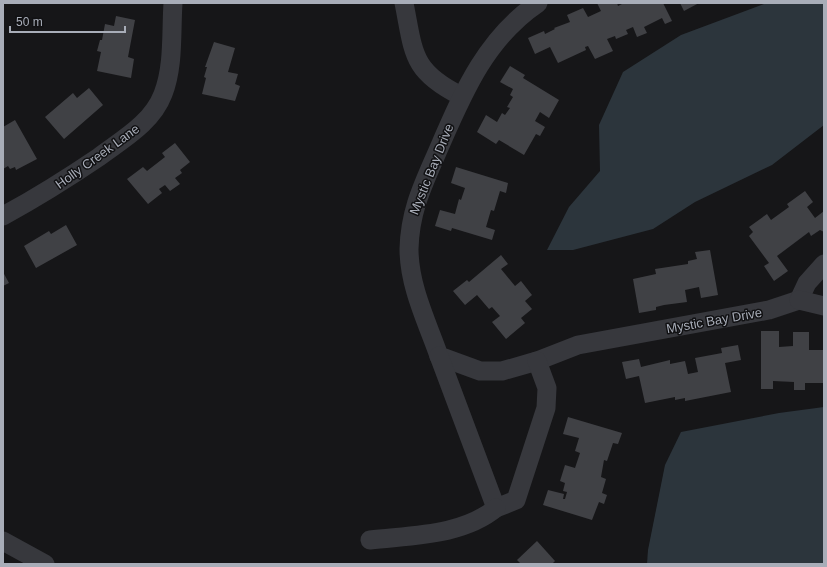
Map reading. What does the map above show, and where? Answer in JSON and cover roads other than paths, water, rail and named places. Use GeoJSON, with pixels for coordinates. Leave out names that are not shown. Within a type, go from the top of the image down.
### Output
{"type":"FeatureCollection","features":[{"type":"Feature","properties":{"kind":"street","name":"Holly Creek Lane"},"geometry":{"type":"LineString","coordinates":[[3,216],[55,187],[132,133],[148,119],[160,101],[167,81],[173,3]]}},
{"type":"Feature","properties":{"kind":"street"},"geometry":{"type":"LineString","coordinates":[[404,3],[414,50],[421,66],[440,86],[461,96]]}},
{"type":"Feature","properties":{"kind":"street","name":"Mystic Bay Drive"},"geometry":{"type":"LineString","coordinates":[[496,508],[439,356],[413,279],[409,250],[411,219],[417,198],[461,96],[476,68],[500,37],[538,3]]}},
{"type":"Feature","properties":{"kind":"street"},"geometry":{"type":"LineString","coordinates":[[824,264],[807,283],[799,300],[824,306]]}},
{"type":"Feature","properties":{"kind":"street","name":"Mystic Bay Drive"},"geometry":{"type":"LineString","coordinates":[[439,356],[480,371],[502,371],[537,361],[578,344],[768,310],[799,300]]}},
{"type":"Feature","properties":{"kind":"street"},"geometry":{"type":"LineString","coordinates":[[370,540],[456,529],[484,518],[496,508],[516,500],[542,424],[548,394],[537,361]]}},
{"type":"Feature","properties":{"kind":"street"},"geometry":{"type":"LineString","coordinates":[[3,541],[44,564]]}}]}
